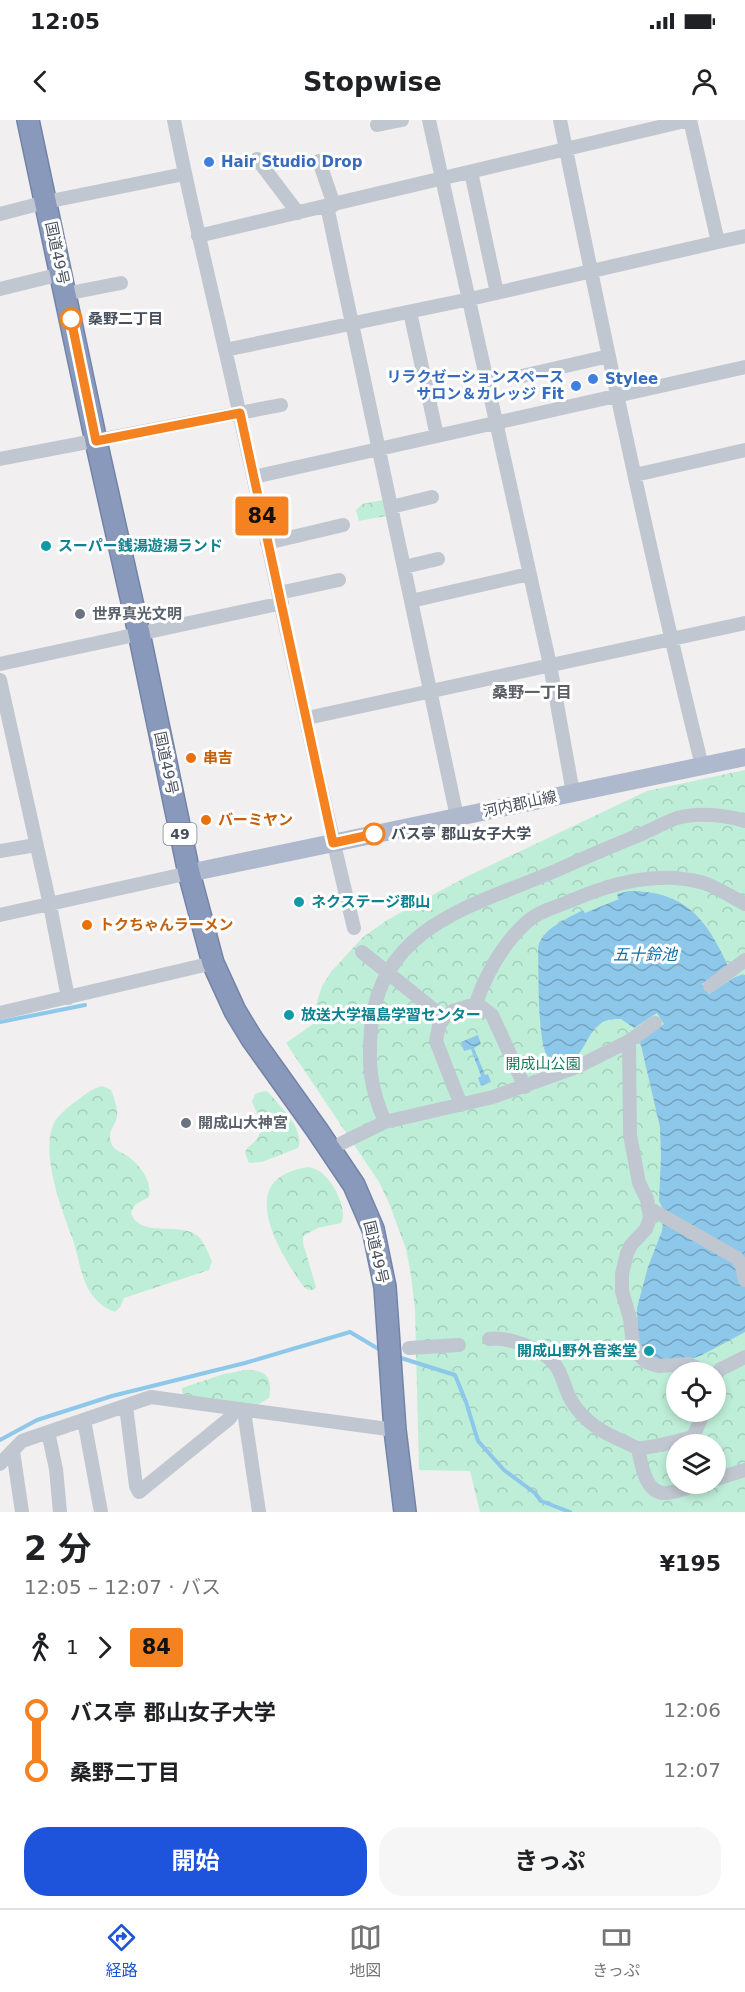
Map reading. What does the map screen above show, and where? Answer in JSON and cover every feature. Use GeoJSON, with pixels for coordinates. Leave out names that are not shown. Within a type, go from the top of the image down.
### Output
{"type":"FeatureCollection","features":[{"type":"Feature","properties":{"kind":"highway","name":"国道49号"},"geometry":{"type":"LineString","coordinates":[[28,120],[189,873],[213,963],[252,1039],[354,1185],[373,1229],[385,1287],[395,1430],[405,1512]]}},
{"type":"Feature","properties":{"kind":"main road","name":"河内郡山線"},"geometry":{"type":"LineString","coordinates":[[189,873],[745,757]]}},
{"type":"Feature","properties":{"kind":"street"},"geometry":{"type":"LineString","coordinates":[[174,120],[198,237],[240,413],[333,843],[354,928]]}},
{"type":"Feature","properties":{"kind":"street"},"geometry":{"type":"LineString","coordinates":[[377,125],[402,120]]}},
{"type":"Feature","properties":{"kind":"street"},"geometry":{"type":"LineString","coordinates":[[429,120],[550,665],[573,793]]}},
{"type":"Feature","properties":{"kind":"street"},"geometry":{"type":"LineString","coordinates":[[560,120],[670,638],[702,766]]}},
{"type":"Feature","properties":{"kind":"street"},"geometry":{"type":"LineString","coordinates":[[198,237],[689,120],[718,242]]}},
{"type":"Feature","properties":{"kind":"street"},"geometry":{"type":"LineString","coordinates":[[258,159],[298,213]]}},
{"type":"Feature","properties":{"kind":"street"},"geometry":{"type":"LineString","coordinates":[[319,161],[331,206],[352,324],[457,818]]}},
{"type":"Feature","properties":{"kind":"street"},"geometry":{"type":"LineString","coordinates":[[471,172],[497,293]]}},
{"type":"Feature","properties":{"kind":"street"},"geometry":{"type":"LineString","coordinates":[[0,214],[46,202],[184,174]]}},
{"type":"Feature","properties":{"kind":"street"},"geometry":{"type":"LineString","coordinates":[[225,350],[470,299],[745,236]]}},
{"type":"Feature","properties":{"kind":"street"},"geometry":{"type":"LineString","coordinates":[[0,289],[63,284],[121,283]]}},
{"type":"Feature","properties":{"kind":"street"},"geometry":{"type":"LineString","coordinates":[[410,312],[437,436]]}},
{"type":"Feature","properties":{"kind":"street"},"geometry":{"type":"LineString","coordinates":[[522,376],[609,356]]}},
{"type":"Feature","properties":{"kind":"street"},"geometry":{"type":"LineString","coordinates":[[254,477],[745,367]]}},
{"type":"Feature","properties":{"kind":"street"},"geometry":{"type":"LineString","coordinates":[[0,459],[281,405]]}},
{"type":"Feature","properties":{"kind":"street"},"geometry":{"type":"LineString","coordinates":[[635,475],[745,450]]}},
{"type":"Feature","properties":{"kind":"street"},"geometry":{"type":"LineString","coordinates":[[391,507],[432,497]]}},
{"type":"Feature","properties":{"kind":"street"},"geometry":{"type":"LineString","coordinates":[[267,543],[343,525]]}},
{"type":"Feature","properties":{"kind":"street"},"geometry":{"type":"LineString","coordinates":[[404,567],[438,559]]}},
{"type":"Feature","properties":{"kind":"street"},"geometry":{"type":"LineString","coordinates":[[411,601],[529,574]]}},
{"type":"Feature","properties":{"kind":"street"},"geometry":{"type":"LineString","coordinates":[[0,664],[139,633],[280,598],[339,580]]}},
{"type":"Feature","properties":{"kind":"street"},"geometry":{"type":"LineString","coordinates":[[307,718],[745,623]]}},
{"type":"Feature","properties":{"kind":"street"},"geometry":{"type":"LineString","coordinates":[[1,688],[7,743],[36,845],[68,998]]}},
{"type":"Feature","properties":{"kind":"street"},"geometry":{"type":"LineString","coordinates":[[385,1122],[375,1098],[369,1062],[373,1008],[387,973],[410,943],[424,931],[469,905],[536,879],[677,818],[721,816],[745,821]]}},
{"type":"Feature","properties":{"kind":"street"},"geometry":{"type":"LineString","coordinates":[[0,851],[36,845]]}},
{"type":"Feature","properties":{"kind":"street"},"geometry":{"type":"LineString","coordinates":[[0,915],[189,873]]}},
{"type":"Feature","properties":{"kind":"street"},"geometry":{"type":"LineString","coordinates":[[475,1006],[500,954],[530,919],[595,891],[641,879],[670,877],[705,884],[745,904]]}},
{"type":"Feature","properties":{"kind":"street"},"geometry":{"type":"LineString","coordinates":[[362,951],[444,1018]]}},
{"type":"Feature","properties":{"kind":"street"},"geometry":{"type":"LineString","coordinates":[[710,986],[745,960]]}},
{"type":"Feature","properties":{"kind":"street"},"geometry":{"type":"LineString","coordinates":[[0,1013],[213,963]]}},
{"type":"Feature","properties":{"kind":"street"},"geometry":{"type":"LineString","coordinates":[[461,1105],[436,1041],[439,1026],[444,1018],[461,1008],[475,1006],[483,1008],[492,1015],[525,1087]]}},
{"type":"Feature","properties":{"kind":"street"},"geometry":{"type":"LineString","coordinates":[[342,1143],[385,1122],[461,1105],[525,1087],[577,1068],[628,1041],[655,1023]]}},
{"type":"Feature","properties":{"kind":"street"},"geometry":{"type":"LineString","coordinates":[[628,1041],[630,1135],[639,1183],[649,1208],[649,1223],[627,1252],[622,1274],[623,1299],[630,1319],[633,1344],[638,1354],[646,1362],[666,1366]]}},
{"type":"Feature","properties":{"kind":"street"},"geometry":{"type":"LineString","coordinates":[[649,1208],[737,1258],[742,1266],[745,1280]]}},
{"type":"Feature","properties":{"kind":"street"},"geometry":{"type":"LineString","coordinates":[[489,1339],[509,1340],[543,1356],[555,1365],[571,1400],[587,1420],[604,1432],[639,1448],[666,1445]]}},
{"type":"Feature","properties":{"kind":"street"},"geometry":{"type":"LineString","coordinates":[[409,1348],[459,1345]]}},
{"type":"Feature","properties":{"kind":"street"},"geometry":{"type":"LineString","coordinates":[[726,1366],[745,1357]]}},
{"type":"Feature","properties":{"kind":"street"},"geometry":{"type":"LineString","coordinates":[[0,1464],[22,1441],[151,1398],[395,1430]]}},
{"type":"Feature","properties":{"kind":"street"},"geometry":{"type":"LineString","coordinates":[[126,1406],[135,1486],[139,1492],[240,1410]]}},
{"type":"Feature","properties":{"kind":"street"},"geometry":{"type":"LineString","coordinates":[[240,1410],[259,1512]]}},
{"type":"Feature","properties":{"kind":"street"},"geometry":{"type":"LineString","coordinates":[[84,1420],[101,1512]]}},
{"type":"Feature","properties":{"kind":"street"},"geometry":{"type":"LineString","coordinates":[[48,1432],[56,1469],[60,1512]]}},
{"type":"Feature","properties":{"kind":"street"},"geometry":{"type":"LineString","coordinates":[[639,1448],[644,1474],[657,1490],[666,1493]]}},
{"type":"Feature","properties":{"kind":"street"},"geometry":{"type":"LineString","coordinates":[[13,1451],[22,1512]]}},
{"type":"Feature","properties":{"kind":"street"},"geometry":{"type":"LineString","coordinates":[[726,1476],[745,1470]]}},
{"type":"Feature","properties":{"kind":"green space"},"geometry":{"type":"Polygon","coordinates":[[[383,500],[386,516],[359,521],[356,510],[362,504],[383,500]]]}},
{"type":"Feature","properties":{"kind":"green space","name":"開成山公園"},"geometry":{"type":"Polygon","coordinates":[[[745,770],[745,1512],[480,1512],[470,1471],[419,1470],[415,1310],[406,1249],[379,1182],[286,1043],[313,1024],[322,986],[331,972],[362,938],[387,920],[466,877],[647,791],[745,770]]]}},
{"type":"Feature","properties":{"kind":"green space"},"geometry":{"type":"Polygon","coordinates":[[[102,1086],[111,1090],[116,1103],[117,1117],[110,1135],[111,1143],[114,1148],[138,1165],[149,1185],[149,1197],[136,1204],[131,1212],[135,1220],[150,1228],[180,1230],[198,1236],[212,1261],[209,1270],[124,1298],[115,1312],[95,1299],[84,1280],[53,1179],[49,1147],[57,1118],[84,1095],[102,1086]]]}},
{"type":"Feature","properties":{"kind":"green space"},"geometry":{"type":"Polygon","coordinates":[[[268,1092],[295,1126],[298,1133],[298,1148],[262,1162],[249,1163],[245,1153],[257,1139],[263,1127],[252,1102],[255,1094],[268,1092]]]}},
{"type":"Feature","properties":{"kind":"green space"},"geometry":{"type":"Polygon","coordinates":[[[309,1167],[316,1169],[330,1181],[340,1199],[343,1212],[341,1223],[318,1228],[303,1236],[316,1287],[312,1290],[304,1287],[287,1261],[271,1228],[267,1211],[268,1196],[274,1183],[287,1173],[309,1167]]]}},
{"type":"Feature","properties":{"kind":"green space"},"geometry":{"type":"Polygon","coordinates":[[[245,1370],[263,1373],[269,1380],[269,1398],[254,1407],[182,1393],[182,1388],[224,1374],[245,1370]]]}},
{"type":"Feature","properties":{"kind":"water","name":"五十鈴池"},"geometry":{"type":"Polygon","coordinates":[[[629,891],[665,896],[691,910],[702,921],[728,966],[702,984],[709,994],[735,977],[745,975],[745,1332],[689,1360],[649,1359],[638,1340],[637,1308],[648,1267],[662,1231],[664,1210],[659,1201],[660,1127],[640,1041],[664,1024],[657,1013],[634,1028],[621,1019],[606,1020],[594,1030],[575,1058],[562,1064],[555,1064],[549,1060],[542,1035],[539,1004],[538,949],[540,942],[555,925],[583,910],[585,913],[619,899],[617,894],[629,891]]]}},
{"type":"Feature","properties":{"kind":"water"},"geometry":{"type":"Polygon","coordinates":[[[478,1035],[481,1044],[474,1048],[485,1075],[488,1074],[491,1082],[481,1086],[478,1078],[481,1076],[471,1049],[464,1051],[461,1042],[478,1035]]]}},
{"type":"Feature","properties":{"kind":"waterway"},"geometry":{"type":"LineString","coordinates":[[0,1022],[85,1005]]}},
{"type":"Feature","properties":{"kind":"waterway"},"geometry":{"type":"LineString","coordinates":[[0,1440],[37,1420],[112,1396],[245,1363],[350,1332],[382,1351]]}},
{"type":"Feature","properties":{"kind":"waterway"},"geometry":{"type":"LineString","coordinates":[[398,1357],[455,1375],[478,1441],[504,1470],[535,1493],[541,1501],[570,1512]]}},
{"type":"Feature","properties":{"kind":"bus line","name":"84"},"geometry":{"type":"LineString","coordinates":[[71,319],[96,441],[240,413],[333,843],[374,834]]}},
{"type":"Feature","properties":{"kind":"place","name":"Hair Studio Drop"},"geometry":{"type":"Point","coordinates":[209,162]}},
{"type":"Feature","properties":{"kind":"place","name":"桑野二丁目"},"geometry":{"type":"Point","coordinates":[71,319]}},
{"type":"Feature","properties":{"kind":"place","name":"Stylee"},"geometry":{"type":"Point","coordinates":[593,379]}},
{"type":"Feature","properties":{"kind":"place","name":"リラクゼーションスペース サロン＆カレッジ Fit"},"geometry":{"type":"Point","coordinates":[576,386]}},
{"type":"Feature","properties":{"kind":"place","name":"スーパー銭湯遊湯ランド"},"geometry":{"type":"Point","coordinates":[46,546]}},
{"type":"Feature","properties":{"kind":"place","name":"世界真光文明"},"geometry":{"type":"Point","coordinates":[80,614]}},
{"type":"Feature","properties":{"kind":"place","name":"串吉"},"geometry":{"type":"Point","coordinates":[191,758]}},
{"type":"Feature","properties":{"kind":"place","name":"バーミヤン"},"geometry":{"type":"Point","coordinates":[206,820]}},
{"type":"Feature","properties":{"kind":"place","name":"バス亭 郡山女子大学"},"geometry":{"type":"Point","coordinates":[374,834]}},
{"type":"Feature","properties":{"kind":"place","name":"ネクステージ郡山"},"geometry":{"type":"Point","coordinates":[299,902]}},
{"type":"Feature","properties":{"kind":"place","name":"トクちゃんラーメン"},"geometry":{"type":"Point","coordinates":[87,925]}},
{"type":"Feature","properties":{"kind":"place","name":"放送大学福島学習センター"},"geometry":{"type":"Point","coordinates":[289,1015]}},
{"type":"Feature","properties":{"kind":"place","name":"開成山大神宮"},"geometry":{"type":"Point","coordinates":[186,1123]}},
{"type":"Feature","properties":{"kind":"place","name":"開成山野外音楽堂"},"geometry":{"type":"Point","coordinates":[649,1351]}},
{"type":"Feature","properties":{"kind":"district","name":"桑野一丁目"},"geometry":{"type":"Point","coordinates":[532,692]}}]}
